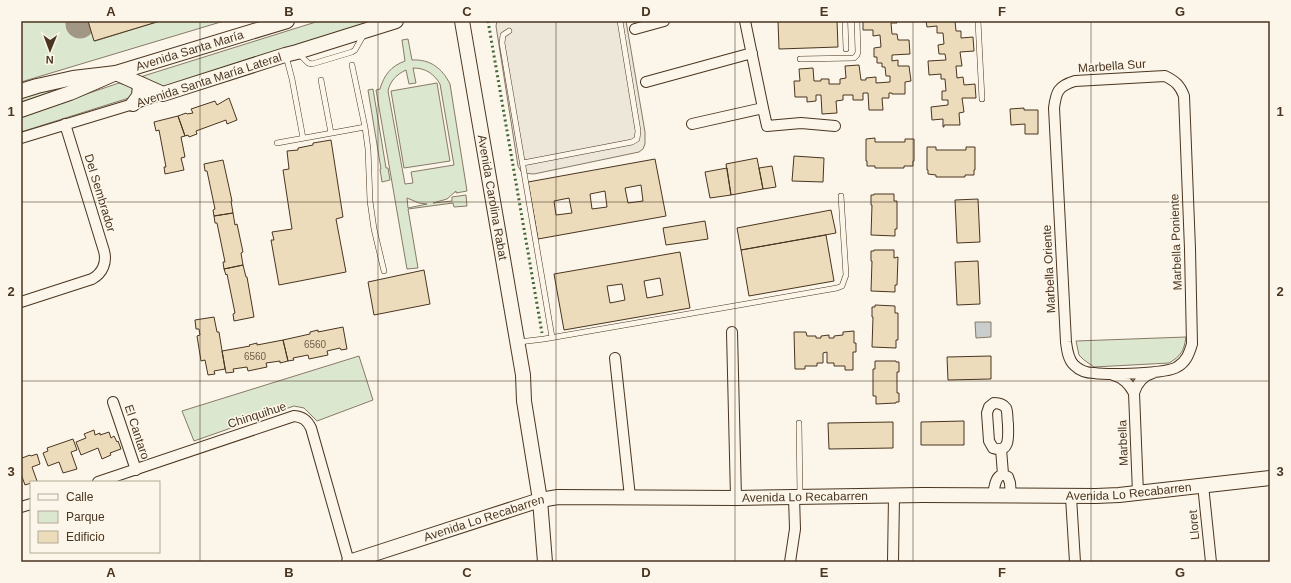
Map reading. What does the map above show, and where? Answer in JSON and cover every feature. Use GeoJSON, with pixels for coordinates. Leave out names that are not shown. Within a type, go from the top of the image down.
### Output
{"type":"FeatureCollection","features":[{"type":"Feature","properties":{"kind":"street","name":"Avenida Santa María"},"geometry":{"type":"LineString","coordinates":[[21,110],[70,93],[116,73],[287,21]]}},
{"type":"Feature","properties":{"kind":"street","name":"Avenida Santa María Lateral"},"geometry":{"type":"LineString","coordinates":[[21,138],[396,21]]}},
{"type":"Feature","properties":{"kind":"street","name":"Avenida Carolina Rabat"},"geometry":{"type":"LineString","coordinates":[[462,21],[523,375],[531,400],[554,562]]}},
{"type":"Feature","properties":{"kind":"street"},"geometry":{"type":"LineString","coordinates":[[635,29],[664,21]]}},
{"type":"Feature","properties":{"kind":"street"},"geometry":{"type":"LineString","coordinates":[[745,21],[767,126],[801,123],[835,126]]}},
{"type":"Feature","properties":{"kind":"street"},"geometry":{"type":"LineString","coordinates":[[646,82],[752,53]]}},
{"type":"Feature","properties":{"kind":"street","name":"Avenida Santa María"},"geometry":{"type":"LineString","coordinates":[[21,92],[61,81],[116,73]]}},
{"type":"Feature","properties":{"kind":"street"},"geometry":{"type":"LineString","coordinates":[[116,73],[163,94]]}},
{"type":"Feature","properties":{"kind":"street","name":"Marbella Sur"},"geometry":{"type":"LineString","coordinates":[[1054,108],[1058,90],[1067,83],[1075,81],[1165,76]]}},
{"type":"Feature","properties":{"kind":"street","name":"Marbella Poniente"},"geometry":{"type":"LineString","coordinates":[[1133,373],[1165,371],[1175,368],[1182,364],[1190,351],[1192,344],[1184,96],[1177,83],[1165,76]]}},
{"type":"Feature","properties":{"kind":"street"},"geometry":{"type":"LineString","coordinates":[[133,104],[139,96],[140,84]]}},
{"type":"Feature","properties":{"kind":"street"},"geometry":{"type":"LineString","coordinates":[[692,124],[763,108]]}},
{"type":"Feature","properties":{"kind":"street","name":"Marbella Oriente"},"geometry":{"type":"LineString","coordinates":[[1054,108],[1067,351],[1074,366],[1083,371],[1094,374],[1133,373]]}},
{"type":"Feature","properties":{"kind":"street","name":"Del Sembrador"},"geometry":{"type":"LineString","coordinates":[[21,302],[92,278],[99,274],[102,270],[105,260],[104,251],[65,124]]}},
{"type":"Feature","properties":{"kind":"street"},"geometry":{"type":"LineString","coordinates":[[732,332],[736,498]]}},
{"type":"Feature","properties":{"kind":"street"},"geometry":{"type":"LineString","coordinates":[[615,358],[629,473],[630,497]]}},
{"type":"Feature","properties":{"kind":"street"},"geometry":{"type":"LineString","coordinates":[[1134,393],[1136,386],[1141,379],[1155,372]]}},
{"type":"Feature","properties":{"kind":"street"},"geometry":{"type":"LineString","coordinates":[[1107,374],[1124,379],[1130,385],[1134,393]]}},
{"type":"Feature","properties":{"kind":"street","name":"Marbella"},"geometry":{"type":"LineString","coordinates":[[1134,393],[1138,493]]}},
{"type":"Feature","properties":{"kind":"street","name":"El Cantaro"},"geometry":{"type":"LineString","coordinates":[[113,402],[136,470]]}},
{"type":"Feature","properties":{"kind":"street","name":"Chinquihue"},"geometry":{"type":"LineString","coordinates":[[101,481],[294,416],[301,416],[308,422],[311,428],[356,561]]}},
{"type":"Feature","properties":{"kind":"street"},"geometry":{"type":"LineString","coordinates":[[1001,449],[1003,474]]}},
{"type":"Feature","properties":{"kind":"street"},"geometry":{"type":"LineString","coordinates":[[993,496],[997,478],[1003,474]]}},
{"type":"Feature","properties":{"kind":"street"},"geometry":{"type":"LineString","coordinates":[[1003,474],[1008,476],[1010,480],[1011,496]]}},
{"type":"Feature","properties":{"kind":"street","name":"Avenida Lo Recabarren"},"geometry":{"type":"LineString","coordinates":[[356,561],[545,499],[630,497],[1070,497],[1119,495],[1270,478]]}},
{"type":"Feature","properties":{"kind":"street","name":"Lloret"},"geometry":{"type":"LineString","coordinates":[[1203,485],[1211,562]]}},
{"type":"Feature","properties":{"kind":"street"},"geometry":{"type":"LineString","coordinates":[[893,562],[894,496]]}},
{"type":"Feature","properties":{"kind":"street"},"geometry":{"type":"LineString","coordinates":[[790,562],[795,529],[797,497]]}},
{"type":"Feature","properties":{"kind":"street"},"geometry":{"type":"LineString","coordinates":[[1070,497],[1076,562]]}},
{"type":"Feature","properties":{"kind":"street","name":"Avenida Carolina Rabat"},"geometry":{"type":"LineString","coordinates":[[545,499],[545,562]]}},
{"type":"Feature","properties":{"kind":"lane"},"geometry":{"type":"LineString","coordinates":[[523,163],[632,142],[637,139],[638,131],[620,21]]}},
{"type":"Feature","properties":{"kind":"lane"},"geometry":{"type":"LineString","coordinates":[[845,21],[846,49]]}},
{"type":"Feature","properties":{"kind":"lane"},"geometry":{"type":"LineString","coordinates":[[800,59],[856,57],[858,52],[857,21]]}},
{"type":"Feature","properties":{"kind":"lane"},"geometry":{"type":"LineString","coordinates":[[978,21],[982,99]]}},
{"type":"Feature","properties":{"kind":"lane"},"geometry":{"type":"LineString","coordinates":[[510,31],[503,35],[502,43],[552,338]]}},
{"type":"Feature","properties":{"kind":"lane"},"geometry":{"type":"LineString","coordinates":[[291,53],[292,79],[303,138]]}},
{"type":"Feature","properties":{"kind":"lane"},"geometry":{"type":"LineString","coordinates":[[352,65],[368,149],[370,201],[374,229],[384,271]]}},
{"type":"Feature","properties":{"kind":"lane"},"geometry":{"type":"LineString","coordinates":[[320,80],[331,133]]}},
{"type":"Feature","properties":{"kind":"lane"},"geometry":{"type":"LineString","coordinates":[[277,143],[364,127]]}},
{"type":"Feature","properties":{"kind":"lane"},"geometry":{"type":"LineString","coordinates":[[517,342],[552,338],[829,290],[842,286],[846,275],[841,196]]}},
{"type":"Feature","properties":{"kind":"lane"},"geometry":{"type":"LineString","coordinates":[[797,497],[799,423]]}},
{"type":"Feature","properties":{"kind":"green space"},"geometry":{"type":"Polygon","coordinates":[[[21,21],[77,21],[79,30],[90,27],[95,41],[160,21],[224,21],[21,82],[21,21]]]}},
{"type":"Feature","properties":{"kind":"green space"},"geometry":{"type":"Polygon","coordinates":[[[319,21],[378,21],[162,88],[137,78],[319,21]]]}},
{"type":"Feature","properties":{"kind":"green space"},"geometry":{"type":"Polygon","coordinates":[[[408,39],[412,60],[424,61],[435,66],[443,73],[450,84],[467,191],[456,193],[456,191],[447,199],[433,203],[452,201],[452,197],[466,195],[467,206],[454,207],[453,203],[408,209],[418,268],[407,269],[376,90],[380,89],[386,75],[392,68],[405,61],[402,40],[408,39]],[[413,68],[416,83],[409,84],[406,70],[394,78],[388,91],[405,184],[413,183],[411,172],[454,165],[440,84],[429,72],[422,69],[413,68]],[[407,198],[408,208],[427,204],[419,203],[407,198]]]}},
{"type":"Feature","properties":{"kind":"green space"},"geometry":{"type":"Polygon","coordinates":[[[119,83],[133,89],[132,97],[21,132],[21,116],[119,83]]]}},
{"type":"Feature","properties":{"kind":"green space"},"geometry":{"type":"Polygon","coordinates":[[[437,83],[450,161],[404,168],[391,91],[437,83]]]}},
{"type":"Feature","properties":{"kind":"green space"},"geometry":{"type":"Polygon","coordinates":[[[373,89],[386,168],[388,168],[390,180],[382,182],[368,90],[373,89]]]}},
{"type":"Feature","properties":{"kind":"green space"},"geometry":{"type":"Polygon","coordinates":[[[49,90],[49,93],[21,102],[21,98],[49,90]]]}},
{"type":"Feature","properties":{"kind":"green space"},"geometry":{"type":"Polygon","coordinates":[[[1186,337],[1181,353],[1169,363],[1094,367],[1079,355],[1076,341],[1186,337]]]}},
{"type":"Feature","properties":{"kind":"green space"},"geometry":{"type":"Polygon","coordinates":[[[359,356],[373,400],[317,421],[304,408],[294,406],[194,441],[182,411],[359,356]]]}},
{"type":"Feature","properties":{"kind":"shaded area"},"geometry":{"type":"Polygon","coordinates":[[[497,21],[626,21],[645,132],[645,144],[643,149],[639,152],[534,174],[522,173],[518,166],[496,26],[497,21]]]}},
{"type":"Feature","properties":{"kind":"shaded area"},"geometry":{"type":"Polygon","coordinates":[[[975,322],[991,322],[991,337],[976,338],[975,322]]]}},
{"type":"Feature","properties":{"kind":"building"},"geometry":{"type":"Polygon","coordinates":[[[88,21],[160,21],[94,41],[88,21]]]}},
{"type":"Feature","properties":{"kind":"building"},"geometry":{"type":"Polygon","coordinates":[[[778,21],[837,21],[838,47],[779,49],[778,21]]]}},
{"type":"Feature","properties":{"kind":"building"},"geometry":{"type":"Polygon","coordinates":[[[863,21],[896,21],[897,23],[891,23],[892,34],[897,34],[898,40],[909,40],[910,54],[892,55],[892,61],[898,60],[898,66],[909,66],[911,81],[905,82],[905,94],[889,93],[889,98],[882,98],[883,110],[869,110],[868,93],[863,93],[863,100],[853,100],[853,95],[843,95],[843,100],[836,101],[837,113],[822,114],[821,95],[816,95],[816,101],[807,102],[807,97],[795,97],[794,81],[800,81],[799,69],[813,68],[814,81],[829,79],[829,84],[840,84],[840,79],[846,78],[845,66],[859,65],[861,80],[876,77],[876,83],[890,82],[890,76],[886,76],[885,67],[882,67],[882,63],[877,63],[877,57],[874,57],[874,48],[881,47],[880,35],[873,36],[873,30],[863,30],[863,21]]]}},
{"type":"Feature","properties":{"kind":"building"},"geometry":{"type":"Polygon","coordinates":[[[926,21],[955,21],[956,31],[961,31],[961,38],[973,37],[974,51],[960,52],[962,66],[956,66],[957,78],[963,77],[964,85],[975,84],[976,98],[962,98],[964,112],[959,113],[960,125],[944,125],[943,127],[943,119],[932,120],[931,107],[948,105],[948,100],[942,100],[942,91],[946,91],[945,79],[941,79],[941,74],[929,75],[928,61],[946,60],[945,54],[939,54],[938,45],[944,44],[943,33],[937,33],[937,26],[927,27],[926,21]]]}},
{"type":"Feature","properties":{"kind":"building"},"geometry":{"type":"Polygon","coordinates":[[[229,98],[237,120],[227,124],[226,120],[196,131],[197,134],[189,137],[188,135],[185,136],[178,116],[186,113],[193,113],[191,109],[215,101],[217,105],[229,98]]]}},
{"type":"Feature","properties":{"kind":"building"},"geometry":{"type":"Polygon","coordinates":[[[1024,108],[1024,110],[1038,110],[1038,134],[1025,134],[1025,124],[1011,125],[1010,109],[1024,108]]]}},
{"type":"Feature","properties":{"kind":"building"},"geometry":{"type":"Polygon","coordinates":[[[178,116],[185,136],[181,137],[185,157],[181,158],[184,170],[165,174],[164,167],[166,167],[159,130],[156,131],[154,122],[178,116]]]}},
{"type":"Feature","properties":{"kind":"building"},"geometry":{"type":"Polygon","coordinates":[[[875,138],[875,142],[905,142],[905,139],[914,139],[913,166],[904,166],[904,168],[875,168],[875,166],[867,166],[866,139],[875,138]]]}},
{"type":"Feature","properties":{"kind":"building"},"geometry":{"type":"Polygon","coordinates":[[[331,140],[343,217],[336,219],[346,272],[279,285],[271,240],[274,240],[272,232],[292,229],[283,170],[289,169],[287,151],[298,150],[298,148],[313,145],[313,143],[331,140]]]}},
{"type":"Feature","properties":{"kind":"building"},"geometry":{"type":"Polygon","coordinates":[[[927,147],[936,147],[936,150],[966,150],[966,147],[975,147],[974,175],[965,175],[965,177],[936,177],[936,175],[928,174],[927,147]]]}},
{"type":"Feature","properties":{"kind":"building"},"geometry":{"type":"Polygon","coordinates":[[[794,156],[824,158],[823,182],[792,181],[794,156]]]}},
{"type":"Feature","properties":{"kind":"building"},"geometry":{"type":"Polygon","coordinates":[[[757,158],[763,189],[731,195],[726,164],[757,158]]]}},
{"type":"Feature","properties":{"kind":"building"},"geometry":{"type":"Polygon","coordinates":[[[655,159],[666,216],[538,239],[528,182],[655,159]],[[641,185],[625,188],[628,203],[643,201],[641,185]],[[605,191],[590,194],[592,209],[607,207],[605,191]],[[569,198],[554,201],[556,215],[572,213],[569,198]]]}},
{"type":"Feature","properties":{"kind":"building"},"geometry":{"type":"Polygon","coordinates":[[[223,160],[232,201],[233,213],[214,216],[213,210],[215,209],[207,171],[205,171],[204,164],[223,160]]]}},
{"type":"Feature","properties":{"kind":"building"},"geometry":{"type":"Polygon","coordinates":[[[772,166],[776,187],[763,189],[759,168],[772,166]]]}},
{"type":"Feature","properties":{"kind":"building"},"geometry":{"type":"Polygon","coordinates":[[[727,168],[731,195],[710,198],[705,172],[727,168]]]}},
{"type":"Feature","properties":{"kind":"building"},"geometry":{"type":"Polygon","coordinates":[[[894,194],[894,201],[897,201],[897,229],[895,229],[895,236],[871,235],[871,195],[894,194]]]}},
{"type":"Feature","properties":{"kind":"building"},"geometry":{"type":"Polygon","coordinates":[[[978,199],[980,242],[957,243],[955,200],[978,199]]]}},
{"type":"Feature","properties":{"kind":"building"},"geometry":{"type":"Polygon","coordinates":[[[831,210],[836,233],[741,250],[737,228],[831,210]]]}},
{"type":"Feature","properties":{"kind":"building"},"geometry":{"type":"Polygon","coordinates":[[[233,213],[243,252],[241,253],[243,265],[224,269],[223,262],[225,262],[217,223],[215,223],[214,216],[233,213]]]}},
{"type":"Feature","properties":{"kind":"building"},"geometry":{"type":"Polygon","coordinates":[[[705,221],[708,239],[666,245],[663,228],[705,221]]]}},
{"type":"Feature","properties":{"kind":"building"},"geometry":{"type":"Polygon","coordinates":[[[826,235],[834,281],[749,296],[741,250],[826,235]]]}},
{"type":"Feature","properties":{"kind":"building"},"geometry":{"type":"Polygon","coordinates":[[[894,250],[894,258],[898,257],[897,285],[895,285],[895,292],[871,291],[871,251],[894,250]]]}},
{"type":"Feature","properties":{"kind":"building"},"geometry":{"type":"Polygon","coordinates":[[[680,252],[690,308],[564,330],[554,274],[680,252]],[[660,278],[644,281],[647,298],[663,295],[660,278]],[[622,284],[607,286],[610,303],[625,300],[622,284]]]}},
{"type":"Feature","properties":{"kind":"building"},"geometry":{"type":"Polygon","coordinates":[[[978,261],[980,304],[957,305],[955,262],[978,261]]]}},
{"type":"Feature","properties":{"kind":"building"},"geometry":{"type":"Polygon","coordinates":[[[243,265],[247,277],[254,317],[234,321],[233,314],[235,313],[227,274],[226,275],[224,269],[243,265]]]}},
{"type":"Feature","properties":{"kind":"building"},"geometry":{"type":"Polygon","coordinates":[[[424,270],[430,304],[374,315],[368,282],[424,270]]]}},
{"type":"Feature","properties":{"kind":"building"},"geometry":{"type":"Polygon","coordinates":[[[875,305],[895,306],[895,313],[898,313],[898,340],[896,340],[896,348],[872,347],[872,307],[875,307],[875,305]]]}},
{"type":"Feature","properties":{"kind":"building"},"geometry":{"type":"Polygon","coordinates":[[[214,317],[217,332],[219,332],[225,369],[214,371],[215,374],[208,375],[205,360],[201,361],[197,336],[200,335],[199,329],[196,329],[195,320],[214,317]]]}},
{"type":"Feature","properties":{"kind":"building"},"geometry":{"type":"Polygon","coordinates":[[[343,327],[347,349],[341,350],[340,348],[327,351],[328,355],[309,359],[308,355],[293,358],[294,360],[288,361],[283,340],[310,334],[310,332],[318,330],[318,332],[343,327]]]}},
{"type":"Feature","properties":{"kind":"building"},"geometry":{"type":"Polygon","coordinates":[[[854,331],[856,352],[853,352],[853,370],[845,370],[845,366],[834,366],[834,363],[827,363],[827,352],[823,353],[823,363],[817,363],[817,366],[805,366],[805,369],[795,369],[794,332],[806,332],[807,336],[816,336],[816,338],[829,335],[829,338],[834,338],[834,336],[843,335],[843,332],[854,331]]]}},
{"type":"Feature","properties":{"kind":"building"},"geometry":{"type":"Polygon","coordinates":[[[283,340],[288,361],[280,363],[280,361],[266,363],[267,367],[248,371],[247,367],[233,369],[234,372],[226,373],[222,351],[250,346],[249,345],[257,343],[257,345],[283,340]]]}},
{"type":"Feature","properties":{"kind":"building"},"geometry":{"type":"Polygon","coordinates":[[[991,356],[991,379],[948,380],[947,357],[991,356]]]}},
{"type":"Feature","properties":{"kind":"building"},"geometry":{"type":"Polygon","coordinates":[[[875,361],[899,362],[899,372],[897,372],[897,393],[899,393],[899,402],[876,404],[876,396],[873,396],[873,369],[875,369],[875,361]]]}},
{"type":"Feature","properties":{"kind":"building"},"geometry":{"type":"Polygon","coordinates":[[[964,421],[964,445],[921,445],[921,422],[964,421]]]}},
{"type":"Feature","properties":{"kind":"building"},"geometry":{"type":"Polygon","coordinates":[[[893,422],[893,448],[829,449],[828,423],[893,422]]]}},
{"type":"Feature","properties":{"kind":"building"},"geometry":{"type":"Polygon","coordinates":[[[94,430],[95,435],[109,432],[111,438],[114,436],[117,442],[118,441],[121,449],[110,453],[111,455],[102,459],[98,448],[81,455],[76,442],[86,438],[84,434],[94,430]]]}},
{"type":"Feature","properties":{"kind":"building"},"geometry":{"type":"Polygon","coordinates":[[[73,439],[77,450],[71,452],[77,469],[63,473],[59,462],[48,466],[43,453],[48,451],[47,448],[73,439]]]}},
{"type":"Feature","properties":{"kind":"building"},"geometry":{"type":"Polygon","coordinates":[[[37,454],[40,464],[32,467],[37,481],[30,481],[30,483],[25,485],[21,474],[21,456],[22,458],[37,454]]]}},
{"type":"Feature","properties":{"kind":"hedge"},"geometry":{"type":"LineString","coordinates":[[488,21],[542,333]]}}]}
